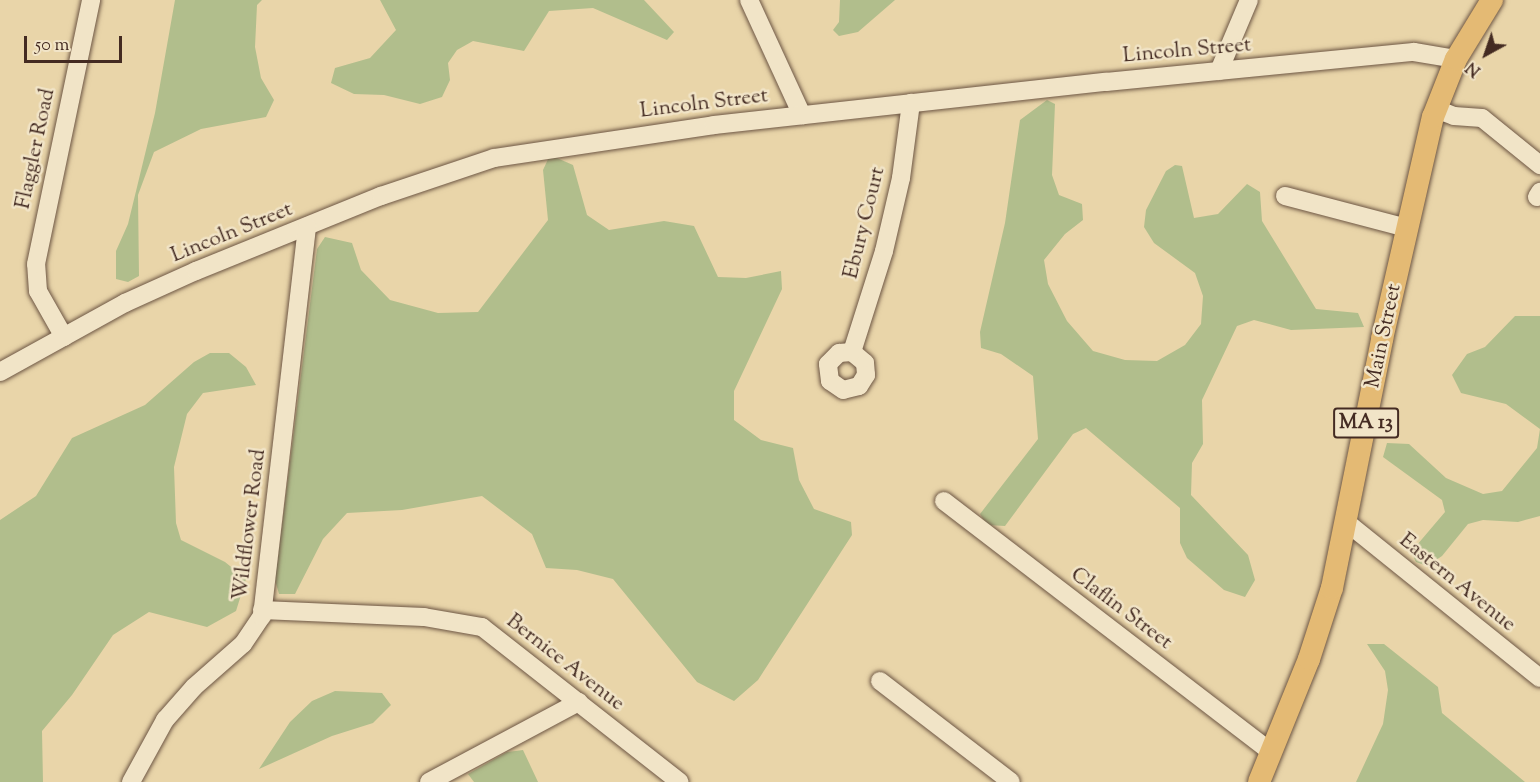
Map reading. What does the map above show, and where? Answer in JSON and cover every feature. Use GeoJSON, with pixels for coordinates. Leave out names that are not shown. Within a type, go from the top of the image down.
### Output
{"type":"FeatureCollection","features":[{"type":"Feature","properties":{"kind":"main road","name":"Main Street"},"geometry":{"type":"LineString","coordinates":[[1259,782],[1321,624],[1347,522],[1407,228],[1436,109],[1456,59],[1492,0]]}},
{"type":"Feature","properties":{"kind":"street","name":"Flaggler Road"},"geometry":{"type":"LineString","coordinates":[[64,337],[38,291],[36,264],[91,0]]}},
{"type":"Feature","properties":{"kind":"street"},"geometry":{"type":"LineString","coordinates":[[749,0],[802,115]]}},
{"type":"Feature","properties":{"kind":"street"},"geometry":{"type":"LineString","coordinates":[[1219,71],[1249,0]]}},
{"type":"Feature","properties":{"kind":"street","name":"Lincoln Street"},"geometry":{"type":"LineString","coordinates":[[0,372],[174,281],[389,193],[494,158],[802,115],[1219,71],[1414,52],[1456,59]]}},
{"type":"Feature","properties":{"kind":"street","name":"Ebury Court"},"geometry":{"type":"LineString","coordinates":[[852,352],[892,218],[910,103]]}},
{"type":"Feature","properties":{"kind":"street"},"geometry":{"type":"LineString","coordinates":[[1436,109],[1482,118],[1540,165]]}},
{"type":"Feature","properties":{"kind":"street"},"geometry":{"type":"LineString","coordinates":[[1285,196],[1407,228]]}},
{"type":"Feature","properties":{"kind":"street","name":"Wildflower Road"},"geometry":{"type":"LineString","coordinates":[[131,782],[165,720],[194,687],[243,644],[258,625],[262,610],[308,227]]}},
{"type":"Feature","properties":{"kind":"street","name":"Claflin Street"},"geometry":{"type":"LineString","coordinates":[[944,501],[1271,752]]}},
{"type":"Feature","properties":{"kind":"street","name":"Eastern Avenue"},"geometry":{"type":"LineString","coordinates":[[1347,522],[1540,678]]}},
{"type":"Feature","properties":{"kind":"street","name":"Bernice Avenue"},"geometry":{"type":"LineString","coordinates":[[262,610],[424,617],[473,624],[498,638],[680,782]]}},
{"type":"Feature","properties":{"kind":"street"},"geometry":{"type":"LineString","coordinates":[[880,681],[1011,782]]}},
{"type":"Feature","properties":{"kind":"street"},"geometry":{"type":"LineString","coordinates":[[429,782],[579,702]]}},
{"type":"Feature","properties":{"kind":"green space"},"geometry":{"type":"Polygon","coordinates":[[[175,0],[262,0],[257,5],[255,47],[261,78],[274,100],[266,117],[201,129],[154,152],[138,195],[139,276],[128,282],[116,279],[116,251],[128,224],[155,113],[175,0]]]}},
{"type":"Feature","properties":{"kind":"green space"},"geometry":{"type":"Polygon","coordinates":[[[380,0],[644,0],[674,32],[667,40],[593,8],[549,11],[524,51],[473,41],[457,50],[448,63],[450,80],[442,97],[420,104],[384,95],[354,94],[331,83],[335,68],[370,58],[396,30],[380,0]]]}},
{"type":"Feature","properties":{"kind":"green space"},"geometry":{"type":"Polygon","coordinates":[[[840,0],[895,0],[858,32],[839,36],[833,30],[839,22],[840,0]]]}},
{"type":"Feature","properties":{"kind":"green space"},"geometry":{"type":"Polygon","coordinates":[[[1047,100],[1055,104],[1052,175],[1059,195],[1082,204],[1083,220],[1065,234],[1044,260],[1048,284],[1067,321],[1093,351],[1125,360],[1157,361],[1185,345],[1201,324],[1203,296],[1195,273],[1154,243],[1144,227],[1146,210],[1166,171],[1175,165],[1182,166],[1194,218],[1218,214],[1247,184],[1260,192],[1262,221],[1316,309],[1358,313],[1364,327],[1291,330],[1254,320],[1237,326],[1202,400],[1203,444],[1192,463],[1191,495],[1248,555],[1255,580],[1245,597],[1224,590],[1187,558],[1180,543],[1180,508],[1086,428],[1073,434],[1005,526],[987,525],[980,514],[1038,439],[1033,376],[1001,354],[981,348],[980,332],[1005,223],[1020,120],[1047,100]]]}},
{"type":"Feature","properties":{"kind":"green space"},"geometry":{"type":"Polygon","coordinates":[[[550,155],[573,165],[587,215],[609,230],[664,221],[694,226],[718,277],[746,278],[781,271],[782,289],[734,391],[734,420],[761,440],[793,448],[799,480],[814,509],[851,522],[852,535],[758,680],[734,701],[697,682],[613,579],[577,570],[546,568],[532,534],[482,496],[402,510],[347,513],[323,539],[295,594],[279,594],[275,580],[317,249],[325,237],[352,243],[361,270],[390,300],[438,313],[478,312],[548,220],[543,170],[550,155]]]}},
{"type":"Feature","properties":{"kind":"green space"},"geometry":{"type":"Polygon","coordinates":[[[1515,316],[1540,316],[1540,429],[1506,404],[1461,393],[1452,375],[1467,354],[1485,347],[1515,316]]]}},
{"type":"Feature","properties":{"kind":"green space"},"geometry":{"type":"Polygon","coordinates":[[[210,353],[229,353],[246,367],[256,385],[203,393],[187,414],[174,467],[176,523],[181,540],[225,562],[246,579],[236,611],[207,627],[149,612],[113,635],[72,695],[42,731],[43,782],[0,782],[0,520],[36,496],[72,438],[145,405],[194,362],[210,353]]]}},
{"type":"Feature","properties":{"kind":"green space"},"geometry":{"type":"Polygon","coordinates":[[[1540,429],[1540,516],[1518,522],[1483,520],[1468,524],[1442,556],[1427,566],[1416,562],[1411,552],[1445,512],[1442,500],[1383,457],[1387,443],[1409,444],[1446,478],[1483,494],[1502,491],[1537,448],[1540,429]]]}},
{"type":"Feature","properties":{"kind":"green space"},"geometry":{"type":"Polygon","coordinates":[[[1367,644],[1384,644],[1438,687],[1442,713],[1525,782],[1356,782],[1383,724],[1388,690],[1385,671],[1367,644]]]}},
{"type":"Feature","properties":{"kind":"green space"},"geometry":{"type":"Polygon","coordinates":[[[335,691],[382,693],[391,705],[373,723],[332,736],[259,769],[290,722],[312,701],[335,691]]]}},
{"type":"Feature","properties":{"kind":"green space"},"geometry":{"type":"Polygon","coordinates":[[[523,750],[538,782],[474,782],[468,774],[507,752],[523,750]]]}}]}
